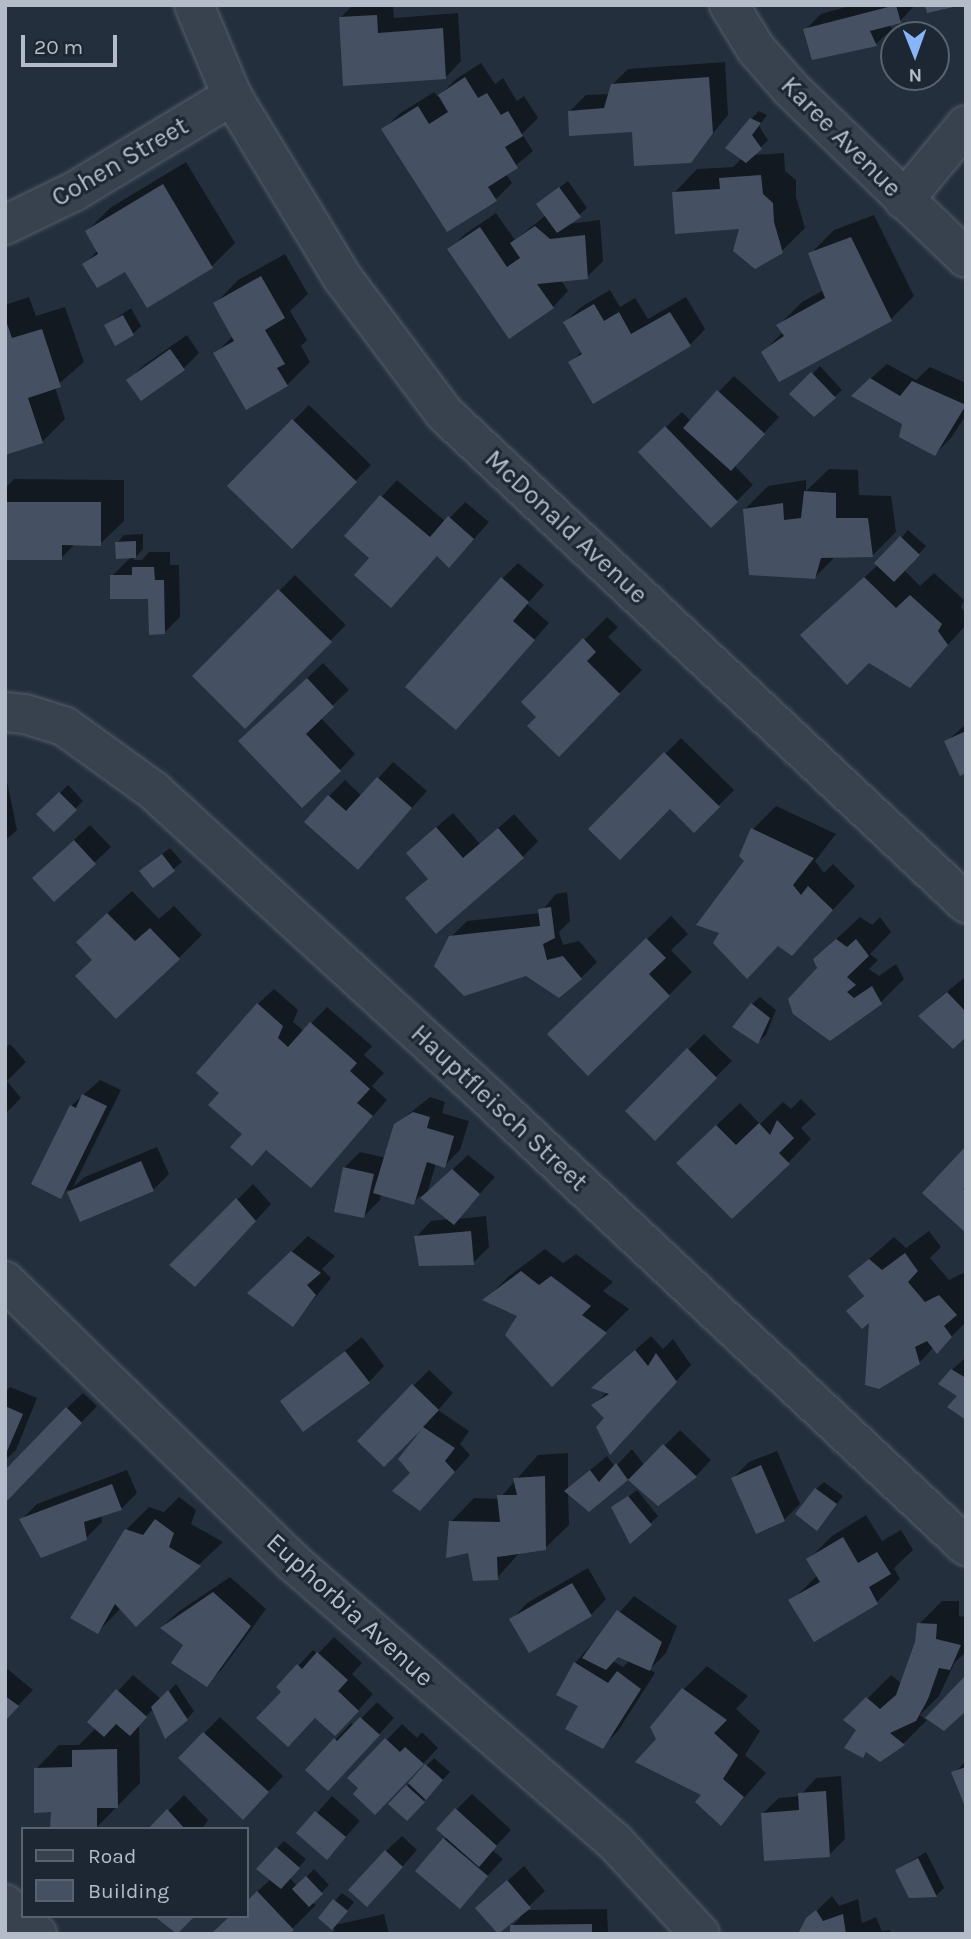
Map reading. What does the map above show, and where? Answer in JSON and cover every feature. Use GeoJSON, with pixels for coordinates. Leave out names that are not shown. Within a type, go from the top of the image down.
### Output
{"type":"FeatureCollection","features":[{"type":"Feature","properties":{"kind":"street","name":"McDonald Avenue"},"geometry":{"type":"LineString","coordinates":[[194,5],[232,96],[342,277],[445,414],[966,903]]}},
{"type":"Feature","properties":{"kind":"street","name":"Karee Avenue"},"geometry":{"type":"LineString","coordinates":[[729,5],[756,49],[791,89],[966,258]]}},
{"type":"Feature","properties":{"kind":"street","name":"Cohen Street"},"geometry":{"type":"LineString","coordinates":[[5,225],[75,191],[232,96]]}},
{"type":"Feature","properties":{"kind":"street"},"geometry":{"type":"LineString","coordinates":[[904,200],[966,125]]}},
{"type":"Feature","properties":{"kind":"street","name":"Hauptfleisch Street"},"geometry":{"type":"LineString","coordinates":[[5,712],[25,714],[64,726],[154,791],[481,1090],[966,1546]]}},
{"type":"Feature","properties":{"kind":"street","name":"Euphorbia Avenue"},"geometry":{"type":"LineString","coordinates":[[5,1281],[294,1563],[615,1842],[700,1934]]}},
{"type":"Feature","properties":{"kind":"street"},"geometry":{"type":"LineString","coordinates":[[5,1904],[37,1934]]}},
{"type":"Feature","properties":{"kind":"building"},"geometry":{"type":"Polygon","coordinates":[[[896,5],[900,21],[880,21],[880,28],[870,31],[877,46],[812,60],[803,29],[896,5]]]}},
{"type":"Feature","properties":{"kind":"building"},"geometry":{"type":"Polygon","coordinates":[[[925,5],[958,5],[958,6],[927,13],[925,5]]]}},
{"type":"Feature","properties":{"kind":"building"},"geometry":{"type":"Polygon","coordinates":[[[377,15],[378,33],[443,28],[446,79],[343,86],[339,17],[377,15]]]}},
{"type":"Feature","properties":{"kind":"building"},"geometry":{"type":"Polygon","coordinates":[[[465,77],[478,98],[487,93],[501,115],[508,111],[523,136],[505,147],[518,168],[488,187],[497,201],[447,232],[381,129],[418,106],[429,124],[448,112],[438,95],[465,77]]]}},
{"type":"Feature","properties":{"kind":"building"},"geometry":{"type":"Polygon","coordinates":[[[709,77],[713,133],[691,163],[634,166],[632,132],[569,136],[568,111],[604,108],[611,84],[709,77]]]}},
{"type":"Feature","properties":{"kind":"building"},"geometry":{"type":"Polygon","coordinates":[[[750,118],[761,123],[752,135],[762,149],[746,163],[725,148],[750,118]]]}},
{"type":"Feature","properties":{"kind":"building"},"geometry":{"type":"Polygon","coordinates":[[[761,175],[763,194],[773,203],[774,222],[783,253],[755,269],[733,251],[739,229],[675,234],[672,192],[720,189],[719,178],[761,175]]]}},
{"type":"Feature","properties":{"kind":"building"},"geometry":{"type":"Polygon","coordinates":[[[163,184],[213,268],[147,308],[125,272],[97,288],[82,264],[98,254],[85,231],[163,184]]]}},
{"type":"Feature","properties":{"kind":"building"},"geometry":{"type":"Polygon","coordinates":[[[559,187],[581,217],[557,233],[536,204],[559,187]]]}},
{"type":"Feature","properties":{"kind":"building"},"geometry":{"type":"Polygon","coordinates":[[[535,226],[550,239],[585,235],[588,279],[537,284],[554,308],[509,339],[447,249],[480,227],[507,267],[520,258],[510,243],[535,226]]]}},
{"type":"Feature","properties":{"kind":"building"},"geometry":{"type":"Polygon","coordinates":[[[851,237],[892,321],[779,382],[761,352],[784,336],[776,325],[825,298],[808,253],[851,237]]]}},
{"type":"Feature","properties":{"kind":"building"},"geometry":{"type":"Polygon","coordinates":[[[261,276],[285,318],[265,330],[285,364],[277,368],[288,386],[246,410],[213,353],[234,341],[213,303],[261,276]]]}},
{"type":"Feature","properties":{"kind":"building"},"geometry":{"type":"Polygon","coordinates":[[[594,304],[604,321],[619,312],[631,334],[670,312],[691,346],[593,404],[568,362],[582,354],[563,322],[594,304]]]}},
{"type":"Feature","properties":{"kind":"building"},"geometry":{"type":"Polygon","coordinates":[[[123,315],[134,335],[115,346],[104,325],[123,315]]]}},
{"type":"Feature","properties":{"kind":"building"},"geometry":{"type":"Polygon","coordinates":[[[5,318],[12,338],[42,329],[61,387],[28,398],[43,443],[5,455],[5,318]]]}},
{"type":"Feature","properties":{"kind":"building"},"geometry":{"type":"Polygon","coordinates":[[[170,349],[185,370],[141,401],[126,380],[170,349]]]}},
{"type":"Feature","properties":{"kind":"building"},"geometry":{"type":"Polygon","coordinates":[[[811,372],[836,398],[814,417],[789,394],[811,372]]]}},
{"type":"Feature","properties":{"kind":"building"},"geometry":{"type":"Polygon","coordinates":[[[870,378],[900,396],[912,381],[966,405],[935,456],[899,437],[902,424],[851,396],[870,378]]]}},
{"type":"Feature","properties":{"kind":"building"},"geometry":{"type":"Polygon","coordinates":[[[717,390],[765,434],[731,471],[683,428],[717,390]]]}},
{"type":"Feature","properties":{"kind":"building"},"geometry":{"type":"Polygon","coordinates":[[[292,419],[357,482],[292,549],[227,486],[292,419]]]}},
{"type":"Feature","properties":{"kind":"building"},"geometry":{"type":"Polygon","coordinates":[[[665,426],[738,502],[711,528],[638,452],[665,426]]]}},
{"type":"Feature","properties":{"kind":"building"},"geometry":{"type":"Polygon","coordinates":[[[804,491],[836,493],[836,518],[868,518],[873,557],[821,558],[815,579],[749,575],[743,509],[783,503],[784,520],[801,518],[804,491]]]}},
{"type":"Feature","properties":{"kind":"building"},"geometry":{"type":"Polygon","coordinates":[[[380,495],[430,537],[448,516],[474,539],[449,568],[437,556],[391,608],[354,575],[369,558],[344,536],[380,495]]]}},
{"type":"Feature","properties":{"kind":"building"},"geometry":{"type":"Polygon","coordinates":[[[5,502],[101,502],[101,546],[62,545],[62,560],[5,560],[5,502]]]}},
{"type":"Feature","properties":{"kind":"building"},"geometry":{"type":"Polygon","coordinates":[[[900,536],[920,555],[894,582],[874,563],[900,536]]]}},
{"type":"Feature","properties":{"kind":"building"},"geometry":{"type":"Polygon","coordinates":[[[136,541],[136,558],[116,559],[115,542],[136,541]]]}},
{"type":"Feature","properties":{"kind":"building"},"geometry":{"type":"Polygon","coordinates":[[[132,567],[154,567],[155,580],[164,580],[165,634],[149,635],[148,599],[110,599],[110,575],[132,575],[132,567]]]}},
{"type":"Feature","properties":{"kind":"building"},"geometry":{"type":"Polygon","coordinates":[[[501,577],[529,602],[513,621],[535,640],[456,730],[405,687],[501,577]]]}},
{"type":"Feature","properties":{"kind":"building"},"geometry":{"type":"Polygon","coordinates":[[[864,577],[896,608],[910,595],[942,624],[938,631],[948,645],[910,688],[869,663],[847,685],[800,635],[864,577]]]}},
{"type":"Feature","properties":{"kind":"building"},"geometry":{"type":"Polygon","coordinates":[[[278,589],[332,642],[245,729],[192,676],[278,589]]]}},
{"type":"Feature","properties":{"kind":"building"},"geometry":{"type":"Polygon","coordinates":[[[583,638],[596,652],[587,661],[620,694],[559,757],[527,726],[536,717],[521,702],[583,638]]]}},
{"type":"Feature","properties":{"kind":"building"},"geometry":{"type":"Polygon","coordinates":[[[307,678],[334,707],[306,734],[341,771],[302,808],[238,741],[307,678]]]}},
{"type":"Feature","properties":{"kind":"building"},"geometry":{"type":"Polygon","coordinates":[[[966,731],[966,773],[960,776],[944,741],[966,731]]]}},
{"type":"Feature","properties":{"kind":"building"},"geometry":{"type":"Polygon","coordinates":[[[664,752],[720,807],[694,833],[670,809],[620,860],[588,829],[664,752]]]}},
{"type":"Feature","properties":{"kind":"building"},"geometry":{"type":"Polygon","coordinates":[[[377,777],[412,808],[358,870],[304,822],[328,795],[346,811],[377,777]]]}},
{"type":"Feature","properties":{"kind":"building"},"geometry":{"type":"Polygon","coordinates":[[[59,792],[77,810],[54,832],[36,814],[59,792]]]}},
{"type":"Feature","properties":{"kind":"building"},"geometry":{"type":"Polygon","coordinates":[[[436,827],[463,858],[498,828],[524,858],[436,934],[405,898],[428,879],[406,853],[436,827]]]}},
{"type":"Feature","properties":{"kind":"building"},"geometry":{"type":"Polygon","coordinates":[[[751,828],[814,858],[793,885],[801,895],[808,886],[833,910],[792,956],[778,946],[747,979],[713,943],[719,933],[696,925],[744,861],[739,856],[751,828]]]}},
{"type":"Feature","properties":{"kind":"building"},"geometry":{"type":"Polygon","coordinates":[[[74,840],[96,864],[54,902],[32,878],[74,840]]]}},
{"type":"Feature","properties":{"kind":"building"},"geometry":{"type":"Polygon","coordinates":[[[162,854],[175,871],[153,888],[139,871],[162,854]]]}},
{"type":"Feature","properties":{"kind":"building"},"geometry":{"type":"Polygon","coordinates":[[[551,907],[555,938],[543,944],[547,960],[563,956],[582,979],[559,998],[526,976],[464,996],[434,966],[449,936],[540,926],[538,909],[551,907]]]}},
{"type":"Feature","properties":{"kind":"building"},"geometry":{"type":"Polygon","coordinates":[[[107,913],[135,941],[150,928],[180,959],[116,1019],[75,976],[92,960],[76,942],[107,913]]]}},
{"type":"Feature","properties":{"kind":"building"},"geometry":{"type":"Polygon","coordinates":[[[646,938],[666,958],[649,974],[670,996],[588,1076],[547,1034],[646,938]]]}},
{"type":"Feature","properties":{"kind":"building"},"geometry":{"type":"Polygon","coordinates":[[[836,939],[847,947],[856,939],[869,956],[847,977],[856,985],[847,992],[854,998],[872,986],[882,1004],[830,1041],[793,1014],[788,999],[817,968],[813,959],[836,939]]]}},
{"type":"Feature","properties":{"kind":"building"},"geometry":{"type":"Polygon","coordinates":[[[947,992],[966,1012],[966,1037],[953,1049],[918,1016],[947,992]]]}},
{"type":"Feature","properties":{"kind":"building"},"geometry":{"type":"Polygon","coordinates":[[[257,1003],[283,1026],[278,1038],[288,1047],[310,1022],[357,1063],[350,1071],[370,1089],[357,1103],[373,1116],[311,1188],[266,1150],[252,1166],[230,1147],[242,1134],[208,1105],[219,1093],[196,1073],[257,1003]]]}},
{"type":"Feature","properties":{"kind":"building"},"geometry":{"type":"Polygon","coordinates":[[[751,1003],[770,1018],[758,1044],[732,1027],[751,1003]]]}},
{"type":"Feature","properties":{"kind":"building"},"geometry":{"type":"Polygon","coordinates":[[[687,1048],[717,1078],[655,1141],[625,1111],[687,1048]]]}},
{"type":"Feature","properties":{"kind":"building"},"geometry":{"type":"Polygon","coordinates":[[[82,1094],[107,1106],[61,1199],[31,1184],[70,1105],[76,1108],[82,1094]]]}},
{"type":"Feature","properties":{"kind":"building"},"geometry":{"type":"Polygon","coordinates":[[[413,1112],[430,1117],[427,1128],[454,1136],[445,1168],[427,1162],[414,1205],[373,1193],[394,1124],[413,1112]]]}},
{"type":"Feature","properties":{"kind":"building"},"geometry":{"type":"Polygon","coordinates":[[[777,1120],[794,1138],[779,1153],[790,1164],[732,1219],[676,1163],[716,1125],[736,1145],[759,1123],[770,1135],[777,1120]]]}},
{"type":"Feature","properties":{"kind":"building"},"geometry":{"type":"Polygon","coordinates":[[[966,1146],[966,1186],[963,1189],[966,1192],[966,1233],[922,1193],[966,1146]]]}},
{"type":"Feature","properties":{"kind":"building"},"geometry":{"type":"Polygon","coordinates":[[[141,1161],[154,1191],[80,1222],[67,1192],[141,1161]]]}},
{"type":"Feature","properties":{"kind":"building"},"geometry":{"type":"Polygon","coordinates":[[[343,1167],[374,1174],[364,1218],[334,1212],[343,1167]]]}},
{"type":"Feature","properties":{"kind":"building"},"geometry":{"type":"Polygon","coordinates":[[[452,1169],[480,1194],[454,1225],[420,1198],[452,1169]]]}},
{"type":"Feature","properties":{"kind":"building"},"geometry":{"type":"Polygon","coordinates":[[[236,1198],[256,1221],[195,1287],[169,1265],[236,1198]]]}},
{"type":"Feature","properties":{"kind":"building"},"geometry":{"type":"Polygon","coordinates":[[[471,1231],[474,1265],[419,1266],[414,1236],[471,1231]]]}},
{"type":"Feature","properties":{"kind":"building"},"geometry":{"type":"Polygon","coordinates":[[[291,1251],[321,1273],[307,1285],[316,1295],[293,1327],[247,1293],[291,1251]]]}},
{"type":"Feature","properties":{"kind":"building"},"geometry":{"type":"Polygon","coordinates":[[[905,1253],[918,1271],[908,1282],[925,1302],[939,1295],[957,1315],[944,1326],[952,1337],[937,1354],[927,1341],[915,1347],[920,1364],[879,1389],[865,1385],[869,1323],[862,1329],[846,1311],[864,1296],[848,1276],[869,1259],[882,1270],[905,1253]]]}},
{"type":"Feature","properties":{"kind":"building"},"geometry":{"type":"Polygon","coordinates":[[[521,1271],[539,1285],[551,1276],[591,1306],[582,1315],[607,1333],[552,1387],[505,1335],[517,1316],[482,1300],[521,1271]]]}},
{"type":"Feature","properties":{"kind":"building"},"geometry":{"type":"Polygon","coordinates":[[[635,1350],[648,1366],[656,1353],[677,1382],[610,1455],[596,1427],[604,1418],[591,1405],[609,1394],[591,1388],[635,1350]]]}},
{"type":"Feature","properties":{"kind":"building"},"geometry":{"type":"Polygon","coordinates":[[[345,1351],[370,1383],[303,1432],[280,1401],[345,1351]]]}},
{"type":"Feature","properties":{"kind":"building"},"geometry":{"type":"Polygon","coordinates":[[[951,1369],[966,1378],[966,1420],[947,1407],[957,1396],[938,1384],[951,1369]]]}},
{"type":"Feature","properties":{"kind":"building"},"geometry":{"type":"Polygon","coordinates":[[[412,1384],[439,1410],[423,1427],[455,1448],[445,1461],[455,1472],[420,1511],[392,1491],[410,1473],[398,1459],[422,1429],[384,1467],[357,1441],[412,1384]]]}},
{"type":"Feature","properties":{"kind":"building"},"geometry":{"type":"Polygon","coordinates":[[[5,1406],[23,1414],[5,1456],[5,1406]]]}},
{"type":"Feature","properties":{"kind":"building"},"geometry":{"type":"Polygon","coordinates":[[[66,1407],[82,1423],[5,1503],[5,1470],[66,1407]]]}},
{"type":"Feature","properties":{"kind":"building"},"geometry":{"type":"Polygon","coordinates":[[[663,1444],[697,1477],[658,1506],[628,1480],[663,1444]]]}},
{"type":"Feature","properties":{"kind":"building"},"geometry":{"type":"Polygon","coordinates":[[[616,1463],[628,1480],[589,1512],[564,1491],[590,1470],[599,1482],[616,1463]]]}},
{"type":"Feature","properties":{"kind":"building"},"geometry":{"type":"Polygon","coordinates":[[[761,1465],[785,1521],[756,1534],[731,1478],[761,1465]]]}},
{"type":"Feature","properties":{"kind":"building"},"geometry":{"type":"Polygon","coordinates":[[[545,1476],[546,1550],[497,1557],[498,1580],[473,1581],[468,1553],[446,1558],[449,1521],[500,1522],[497,1495],[517,1495],[513,1478],[545,1476]]]}},
{"type":"Feature","properties":{"kind":"building"},"geometry":{"type":"Polygon","coordinates":[[[112,1484],[122,1510],[84,1522],[87,1540],[41,1558],[19,1519],[112,1484]]]}},
{"type":"Feature","properties":{"kind":"building"},"geometry":{"type":"Polygon","coordinates":[[[815,1488],[837,1504],[817,1531],[795,1514],[815,1488]]]}},
{"type":"Feature","properties":{"kind":"building"},"geometry":{"type":"Polygon","coordinates":[[[628,1496],[652,1525],[630,1544],[611,1507],[628,1496]]]}},
{"type":"Feature","properties":{"kind":"building"},"geometry":{"type":"Polygon","coordinates":[[[155,1519],[174,1533],[169,1547],[201,1566],[136,1627],[115,1604],[98,1634],[70,1618],[125,1529],[143,1535],[155,1519]]]}},
{"type":"Feature","properties":{"kind":"building"},"geometry":{"type":"Polygon","coordinates":[[[843,1537],[858,1563],[877,1552],[891,1574],[869,1587],[878,1604],[814,1642],[788,1600],[820,1582],[806,1559],[843,1537]]]}},
{"type":"Feature","properties":{"kind":"building"},"geometry":{"type":"Polygon","coordinates":[[[572,1583],[592,1616],[529,1653],[509,1619],[572,1583]]]}},
{"type":"Feature","properties":{"kind":"building"},"geometry":{"type":"Polygon","coordinates":[[[213,1592],[251,1626],[207,1687],[171,1663],[183,1645],[160,1628],[213,1592]]]}},
{"type":"Feature","properties":{"kind":"building"},"geometry":{"type":"Polygon","coordinates":[[[617,1610],[662,1642],[650,1671],[618,1657],[606,1670],[582,1658],[617,1610]]]}},
{"type":"Feature","properties":{"kind":"building"},"geometry":{"type":"Polygon","coordinates":[[[917,1623],[937,1624],[936,1639],[961,1645],[950,1670],[939,1668],[928,1699],[916,1721],[890,1733],[905,1745],[880,1762],[866,1752],[863,1758],[844,1748],[856,1730],[843,1720],[866,1697],[880,1709],[896,1695],[915,1642],[917,1623]]]}},
{"type":"Feature","properties":{"kind":"building"},"geometry":{"type":"Polygon","coordinates":[[[317,1652],[348,1680],[338,1691],[359,1711],[335,1736],[315,1718],[288,1747],[256,1718],[281,1692],[276,1687],[297,1664],[302,1669],[317,1652]]]}},
{"type":"Feature","properties":{"kind":"building"},"geometry":{"type":"Polygon","coordinates":[[[574,1662],[608,1683],[617,1671],[641,1689],[603,1749],[565,1729],[578,1706],[556,1695],[574,1662]]]}},
{"type":"Feature","properties":{"kind":"building"},"geometry":{"type":"Polygon","coordinates":[[[966,1675],[966,1711],[944,1731],[925,1718],[966,1675]]]}},
{"type":"Feature","properties":{"kind":"building"},"geometry":{"type":"Polygon","coordinates":[[[682,1688],[727,1720],[714,1733],[738,1755],[723,1779],[744,1797],[721,1826],[695,1802],[701,1795],[635,1762],[656,1739],[650,1727],[682,1688]]]}},
{"type":"Feature","properties":{"kind":"building"},"geometry":{"type":"Polygon","coordinates":[[[116,1689],[147,1717],[130,1736],[116,1724],[104,1737],[87,1722],[116,1689]]]}},
{"type":"Feature","properties":{"kind":"building"},"geometry":{"type":"Polygon","coordinates":[[[168,1690],[188,1720],[165,1739],[151,1707],[168,1690]]]}},
{"type":"Feature","properties":{"kind":"building"},"geometry":{"type":"Polygon","coordinates":[[[5,1696],[19,1706],[5,1721],[5,1696]]]}},
{"type":"Feature","properties":{"kind":"building"},"geometry":{"type":"Polygon","coordinates":[[[360,1717],[380,1735],[328,1791],[305,1770],[334,1738],[337,1741],[360,1717]]]}},
{"type":"Feature","properties":{"kind":"building"},"geometry":{"type":"Polygon","coordinates":[[[203,1732],[269,1792],[243,1820],[178,1758],[203,1732]]]}},
{"type":"Feature","properties":{"kind":"building"},"geometry":{"type":"Polygon","coordinates":[[[385,1738],[400,1752],[405,1747],[424,1764],[375,1815],[353,1794],[358,1788],[347,1778],[385,1738]]]}},
{"type":"Feature","properties":{"kind":"building"},"geometry":{"type":"Polygon","coordinates":[[[117,1749],[118,1808],[97,1808],[97,1827],[50,1827],[51,1812],[34,1813],[34,1768],[72,1767],[72,1750],[117,1749]]]}},
{"type":"Feature","properties":{"kind":"building"},"geometry":{"type":"Polygon","coordinates":[[[425,1764],[443,1780],[426,1800],[408,1783],[425,1764]]]}},
{"type":"Feature","properties":{"kind":"building"},"geometry":{"type":"Polygon","coordinates":[[[966,1767],[966,1809],[951,1772],[966,1767]]]}},
{"type":"Feature","properties":{"kind":"building"},"geometry":{"type":"Polygon","coordinates":[[[406,1785],[425,1802],[407,1821],[388,1804],[406,1785]]]}},
{"type":"Feature","properties":{"kind":"building"},"geometry":{"type":"Polygon","coordinates":[[[826,1791],[830,1857],[764,1861],[761,1813],[799,1810],[798,1793],[826,1791]]]}},
{"type":"Feature","properties":{"kind":"building"},"geometry":{"type":"Polygon","coordinates":[[[455,1808],[497,1846],[479,1867],[436,1829],[455,1808]]]}},
{"type":"Feature","properties":{"kind":"building"},"geometry":{"type":"Polygon","coordinates":[[[167,1809],[183,1827],[150,1827],[167,1809]]]}},
{"type":"Feature","properties":{"kind":"building"},"geometry":{"type":"Polygon","coordinates":[[[315,1811],[346,1837],[327,1860],[296,1833],[315,1811]]]}},
{"type":"Feature","properties":{"kind":"building"},"geometry":{"type":"Polygon","coordinates":[[[443,1838],[488,1876],[460,1909],[415,1871],[443,1838]]]}},
{"type":"Feature","properties":{"kind":"building"},"geometry":{"type":"Polygon","coordinates":[[[276,1847],[300,1868],[281,1889],[256,1869],[276,1847]]]}},
{"type":"Feature","properties":{"kind":"building"},"geometry":{"type":"Polygon","coordinates":[[[385,1850],[403,1867],[367,1907],[348,1890],[385,1850]]]}},
{"type":"Feature","properties":{"kind":"building"},"geometry":{"type":"Polygon","coordinates":[[[918,1858],[937,1897],[909,1898],[895,1870],[918,1858]]]}},
{"type":"Feature","properties":{"kind":"building"},"geometry":{"type":"Polygon","coordinates":[[[306,1876],[323,1894],[309,1907],[292,1889],[306,1876]]]}},
{"type":"Feature","properties":{"kind":"building"},"geometry":{"type":"Polygon","coordinates":[[[507,1880],[531,1908],[498,1934],[475,1908],[507,1880]]]}},
{"type":"Feature","properties":{"kind":"building"},"geometry":{"type":"Polygon","coordinates":[[[257,1891],[294,1930],[289,1934],[211,1934],[228,1918],[248,1918],[248,1900],[257,1891]]]}},
{"type":"Feature","properties":{"kind":"building"},"geometry":{"type":"Polygon","coordinates":[[[333,1899],[348,1911],[332,1930],[318,1918],[333,1899]]]}},
{"type":"Feature","properties":{"kind":"building"},"geometry":{"type":"Polygon","coordinates":[[[816,1910],[823,1921],[843,1914],[846,1934],[798,1934],[806,1918],[816,1910]]]}},
{"type":"Feature","properties":{"kind":"building"},"geometry":{"type":"Polygon","coordinates":[[[157,1918],[193,1918],[177,1934],[157,1918]]]}},
{"type":"Feature","properties":{"kind":"building"},"geometry":{"type":"Polygon","coordinates":[[[592,1924],[592,1934],[510,1934],[510,1925],[592,1924]]]}}]}
